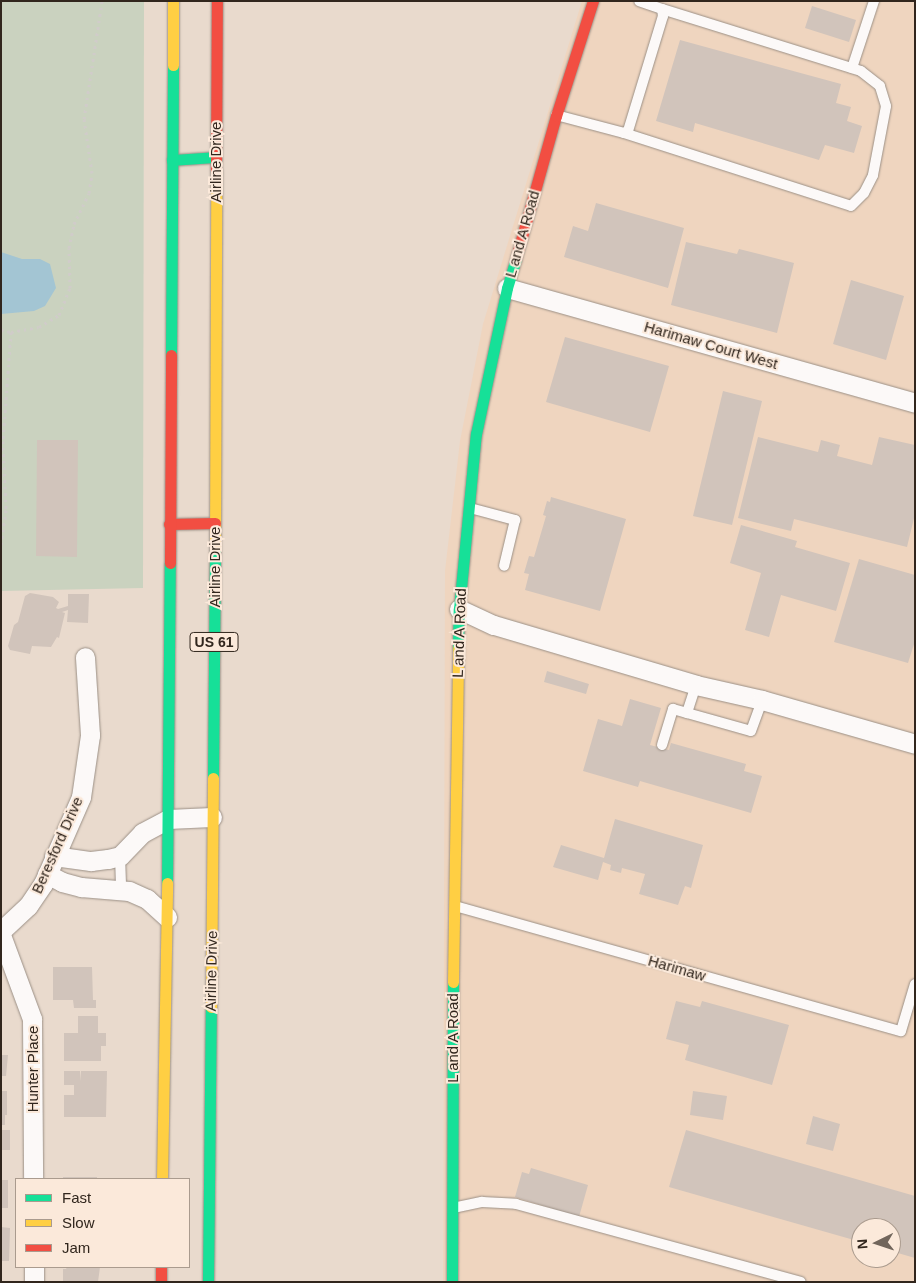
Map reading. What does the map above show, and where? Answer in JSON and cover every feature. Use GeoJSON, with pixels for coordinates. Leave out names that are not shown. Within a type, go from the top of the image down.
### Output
{"type":"FeatureCollection","features":[{"type":"Feature","properties":{"kind":"main road","name":"US 61"},"geometry":{"type":"LineString","coordinates":[[162,1178],[168,819],[173,1]]}},
{"type":"Feature","properties":{"kind":"main road","name":"Airline Drive"},"geometry":{"type":"LineString","coordinates":[[208,1282],[215,523],[217,1]]}},
{"type":"Feature","properties":{"kind":"main road","name":"L and A Road"},"geometry":{"type":"LineString","coordinates":[[452,1282],[453,906],[459,609],[476,434],[506,288],[556,115],[592,1]]}},
{"type":"Feature","properties":{"kind":"main road"},"geometry":{"type":"LineString","coordinates":[[172,160],[216,157]]}},
{"type":"Feature","properties":{"kind":"main road"},"geometry":{"type":"LineString","coordinates":[[170,524],[215,523]]}},
{"type":"Feature","properties":{"kind":"main road"},"geometry":{"type":"LineString","coordinates":[[160,1282],[161,1268]]}},
{"type":"Feature","properties":{"kind":"street","name":"Harimaw Court West"},"geometry":{"type":"LineString","coordinates":[[506,288],[915,403]]}},
{"type":"Feature","properties":{"kind":"street"},"geometry":{"type":"LineString","coordinates":[[459,609],[494,625],[696,685],[762,700],[915,744]]}},
{"type":"Feature","properties":{"kind":"street","name":"Beresford Drive"},"geometry":{"type":"LineString","coordinates":[[1,931],[28,906],[47,874],[81,798],[90,735],[85,657]]}},
{"type":"Feature","properties":{"kind":"street"},"geometry":{"type":"LineString","coordinates":[[54,856],[91,861],[120,856],[142,833],[168,819],[212,817]]}},
{"type":"Feature","properties":{"kind":"street"},"geometry":{"type":"LineString","coordinates":[[47,874],[62,882],[81,888],[129,891],[147,899],[167,918]]}},
{"type":"Feature","properties":{"kind":"street","name":"Hunter Place"},"geometry":{"type":"LineString","coordinates":[[1,935],[32,1019],[33,1178]]}},
{"type":"Feature","properties":{"kind":"street"},"geometry":{"type":"LineString","coordinates":[[34,1268],[34,1282]]}},
{"type":"Feature","properties":{"kind":"lane"},"geometry":{"type":"LineString","coordinates":[[556,115],[626,132],[851,206],[864,193],[873,175],[886,106],[880,86],[861,71],[663,12],[639,1]]}},
{"type":"Feature","properties":{"kind":"lane"},"geometry":{"type":"LineString","coordinates":[[852,68],[874,1]]}},
{"type":"Feature","properties":{"kind":"lane"},"geometry":{"type":"LineString","coordinates":[[626,132],[663,12]]}},
{"type":"Feature","properties":{"kind":"lane"},"geometry":{"type":"LineString","coordinates":[[469,507],[515,520],[504,566]]}},
{"type":"Feature","properties":{"kind":"lane"},"geometry":{"type":"LineString","coordinates":[[687,714],[696,685]]}},
{"type":"Feature","properties":{"kind":"lane"},"geometry":{"type":"LineString","coordinates":[[662,745],[673,709],[751,731],[762,700]]}},
{"type":"Feature","properties":{"kind":"lane"},"geometry":{"type":"LineString","coordinates":[[120,856],[121,890]]}},
{"type":"Feature","properties":{"kind":"lane","name":"Harimaw"},"geometry":{"type":"LineString","coordinates":[[453,906],[901,1030],[915,984]]}},
{"type":"Feature","properties":{"kind":"lane"},"geometry":{"type":"LineString","coordinates":[[453,1208],[482,1202],[516,1204],[801,1282]]}},
{"type":"Feature","properties":{"kind":"path"},"geometry":{"type":"LineString","coordinates":[[1,330],[10,332],[39,327],[59,315],[70,288],[69,248],[74,224],[89,192],[92,173],[84,120],[102,1]]}},
{"type":"Feature","properties":{"kind":"path"},"geometry":{"type":"LineString","coordinates":[[1,546],[6,510],[3,441],[10,332]]}},
{"type":"Feature","properties":{"kind":"shaded area"},"geometry":{"type":"Polygon","coordinates":[[[582,1],[915,1],[915,1282],[443,1282],[445,571],[460,441],[483,324],[582,1]]]}},
{"type":"Feature","properties":{"kind":"green space"},"geometry":{"type":"Polygon","coordinates":[[[1,1],[144,1],[143,588],[1,591],[1,1]]]}},
{"type":"Feature","properties":{"kind":"water"},"geometry":{"type":"Polygon","coordinates":[[[1,252],[22,259],[40,259],[50,264],[56,288],[45,306],[34,311],[1,314],[1,252]]]}},
{"type":"Feature","properties":{"kind":"building"},"geometry":{"type":"Polygon","coordinates":[[[812,6],[856,20],[849,42],[805,28],[812,6]]]}},
{"type":"Feature","properties":{"kind":"building"},"geometry":{"type":"Polygon","coordinates":[[[680,40],[841,84],[836,103],[851,107],[847,121],[862,126],[854,153],[825,145],[819,160],[695,123],[693,132],[656,121],[680,40]]]}},
{"type":"Feature","properties":{"kind":"building"},"geometry":{"type":"Polygon","coordinates":[[[596,203],[684,228],[668,288],[564,257],[573,226],[588,231],[596,203]]]}},
{"type":"Feature","properties":{"kind":"building"},"geometry":{"type":"Polygon","coordinates":[[[686,242],[737,254],[739,249],[794,263],[777,333],[671,305],[686,242]]]}},
{"type":"Feature","properties":{"kind":"building"},"geometry":{"type":"Polygon","coordinates":[[[851,280],[904,296],[886,360],[833,344],[851,280]]]}},
{"type":"Feature","properties":{"kind":"building"},"geometry":{"type":"Polygon","coordinates":[[[565,337],[669,366],[650,432],[546,402],[565,337]]]}},
{"type":"Feature","properties":{"kind":"building"},"geometry":{"type":"Polygon","coordinates":[[[723,391],[762,401],[732,525],[693,516],[723,391]]]}},
{"type":"Feature","properties":{"kind":"building"},"geometry":{"type":"Polygon","coordinates":[[[758,437],[818,452],[821,440],[840,445],[837,456],[872,465],[879,437],[915,445],[915,514],[907,547],[794,519],[791,531],[738,518],[758,437]]]}},
{"type":"Feature","properties":{"kind":"building"},"geometry":{"type":"Polygon","coordinates":[[[37,440],[78,440],[77,557],[36,556],[37,440]]]}},
{"type":"Feature","properties":{"kind":"building"},"geometry":{"type":"Polygon","coordinates":[[[551,497],[626,519],[600,611],[525,590],[529,574],[524,573],[529,556],[534,557],[546,516],[543,515],[547,501],[550,502],[551,497]]]}},
{"type":"Feature","properties":{"kind":"building"},"geometry":{"type":"Polygon","coordinates":[[[741,525],[797,541],[795,547],[850,563],[836,611],[781,595],[769,637],[745,630],[761,573],[730,563],[741,525]]]}},
{"type":"Feature","properties":{"kind":"building"},"geometry":{"type":"Polygon","coordinates":[[[859,559],[915,575],[915,641],[908,663],[834,642],[859,559]]]}},
{"type":"Feature","properties":{"kind":"building"},"geometry":{"type":"Polygon","coordinates":[[[30,593],[53,597],[59,602],[56,608],[58,609],[68,606],[68,594],[89,594],[88,623],[67,622],[68,610],[62,612],[65,613],[59,638],[57,637],[51,647],[32,646],[30,654],[10,650],[8,646],[14,625],[18,622],[25,596],[30,593]]]}},
{"type":"Feature","properties":{"kind":"building"},"geometry":{"type":"Polygon","coordinates":[[[547,671],[589,684],[586,694],[544,682],[547,671]]]}},
{"type":"Feature","properties":{"kind":"building"},"geometry":{"type":"Polygon","coordinates":[[[630,699],[661,708],[650,745],[669,750],[671,743],[746,764],[744,771],[762,776],[751,813],[640,781],[638,787],[583,771],[598,719],[622,726],[630,699]]]}},
{"type":"Feature","properties":{"kind":"building"},"geometry":{"type":"Polygon","coordinates":[[[615,819],[703,845],[691,888],[685,886],[678,905],[639,894],[645,874],[622,868],[621,873],[610,870],[611,865],[603,862],[598,880],[553,867],[561,845],[604,858],[615,819]]]}},
{"type":"Feature","properties":{"kind":"building"},"geometry":{"type":"Polygon","coordinates":[[[53,967],[92,967],[93,1000],[96,1000],[96,1008],[74,1008],[73,1000],[53,1000],[53,967]]]}},
{"type":"Feature","properties":{"kind":"building"},"geometry":{"type":"Polygon","coordinates":[[[676,1001],[700,1007],[702,1001],[789,1025],[772,1085],[685,1060],[689,1045],[666,1039],[676,1001]]]}},
{"type":"Feature","properties":{"kind":"building"},"geometry":{"type":"Polygon","coordinates":[[[78,1016],[98,1016],[98,1033],[106,1033],[106,1046],[101,1046],[101,1061],[64,1061],[64,1033],[78,1033],[78,1016]]]}},
{"type":"Feature","properties":{"kind":"building"},"geometry":{"type":"Polygon","coordinates":[[[1,1055],[8,1055],[6,1076],[1,1076],[1,1055]]]}},
{"type":"Feature","properties":{"kind":"building"},"geometry":{"type":"Polygon","coordinates":[[[64,1071],[80,1071],[80,1081],[81,1071],[107,1071],[106,1117],[64,1117],[64,1095],[74,1095],[74,1085],[64,1085],[64,1071]]]}},
{"type":"Feature","properties":{"kind":"building"},"geometry":{"type":"Polygon","coordinates":[[[1,1091],[7,1091],[5,1125],[1,1125],[1,1091]]]}},
{"type":"Feature","properties":{"kind":"building"},"geometry":{"type":"Polygon","coordinates":[[[693,1091],[727,1096],[723,1120],[690,1115],[693,1091]]]}},
{"type":"Feature","properties":{"kind":"building"},"geometry":{"type":"Polygon","coordinates":[[[813,1116],[840,1124],[833,1151],[806,1144],[813,1116]]]}},
{"type":"Feature","properties":{"kind":"building"},"geometry":{"type":"Polygon","coordinates":[[[1,1130],[10,1130],[10,1150],[1,1150],[1,1130]]]}},
{"type":"Feature","properties":{"kind":"building"},"geometry":{"type":"Polygon","coordinates":[[[686,1130],[915,1196],[915,1258],[901,1254],[901,1218],[851,1218],[851,1239],[669,1187],[686,1130]]]}},
{"type":"Feature","properties":{"kind":"building"},"geometry":{"type":"Polygon","coordinates":[[[531,1168],[588,1185],[579,1217],[515,1197],[522,1172],[529,1174],[531,1168]]]}},
{"type":"Feature","properties":{"kind":"building"},"geometry":{"type":"Polygon","coordinates":[[[63,1177],[97,1177],[97,1178],[63,1177]]]}},
{"type":"Feature","properties":{"kind":"building"},"geometry":{"type":"Polygon","coordinates":[[[1,1180],[8,1180],[8,1208],[1,1208],[1,1180]]]}},
{"type":"Feature","properties":{"kind":"building"},"geometry":{"type":"Polygon","coordinates":[[[1,1227],[10,1228],[9,1261],[1,1261],[1,1227]]]}},
{"type":"Feature","properties":{"kind":"building"},"geometry":{"type":"Polygon","coordinates":[[[100,1268],[98,1282],[63,1282],[63,1269],[100,1268]]]}},
{"type":"Feature","properties":{"kind":"traffic: fast"},"geometry":{"type":"LineString","coordinates":[[171,355],[173,65]]}},
{"type":"Feature","properties":{"kind":"traffic: fast"},"geometry":{"type":"LineString","coordinates":[[172,160],[216,157]]}},
{"type":"Feature","properties":{"kind":"traffic: fast"},"geometry":{"type":"LineString","coordinates":[[458,648],[459,609],[476,434],[507,288],[516,258]]}},
{"type":"Feature","properties":{"kind":"traffic: fast"},"geometry":{"type":"LineString","coordinates":[[213,778],[215,547]]}},
{"type":"Feature","properties":{"kind":"traffic: fast"},"geometry":{"type":"LineString","coordinates":[[167,883],[170,563]]}},
{"type":"Feature","properties":{"kind":"traffic: fast"},"geometry":{"type":"LineString","coordinates":[[452,1282],[453,982]]}},
{"type":"Feature","properties":{"kind":"traffic: fast"},"geometry":{"type":"LineString","coordinates":[[208,1282],[211,1007]]}},
{"type":"Feature","properties":{"kind":"traffic: slow"},"geometry":{"type":"LineString","coordinates":[[173,1],[173,65]]}},
{"type":"Feature","properties":{"kind":"traffic: slow"},"geometry":{"type":"LineString","coordinates":[[215,547],[216,170]]}},
{"type":"Feature","properties":{"kind":"traffic: slow"},"geometry":{"type":"LineString","coordinates":[[453,982],[458,648]]}},
{"type":"Feature","properties":{"kind":"traffic: slow"},"geometry":{"type":"LineString","coordinates":[[211,1007],[213,778]]}},
{"type":"Feature","properties":{"kind":"traffic: slow"},"geometry":{"type":"LineString","coordinates":[[162,1178],[167,883]]}},
{"type":"Feature","properties":{"kind":"traffic: jam"},"geometry":{"type":"LineString","coordinates":[[216,170],[217,1]]}},
{"type":"Feature","properties":{"kind":"traffic: jam"},"geometry":{"type":"LineString","coordinates":[[516,258],[556,116],[593,1]]}},
{"type":"Feature","properties":{"kind":"traffic: jam"},"geometry":{"type":"LineString","coordinates":[[170,563],[171,355]]}},
{"type":"Feature","properties":{"kind":"traffic: jam"},"geometry":{"type":"LineString","coordinates":[[169,524],[215,523]]}},
{"type":"Feature","properties":{"kind":"traffic: jam"},"geometry":{"type":"LineString","coordinates":[[161,1268],[161,1282]]}}]}
